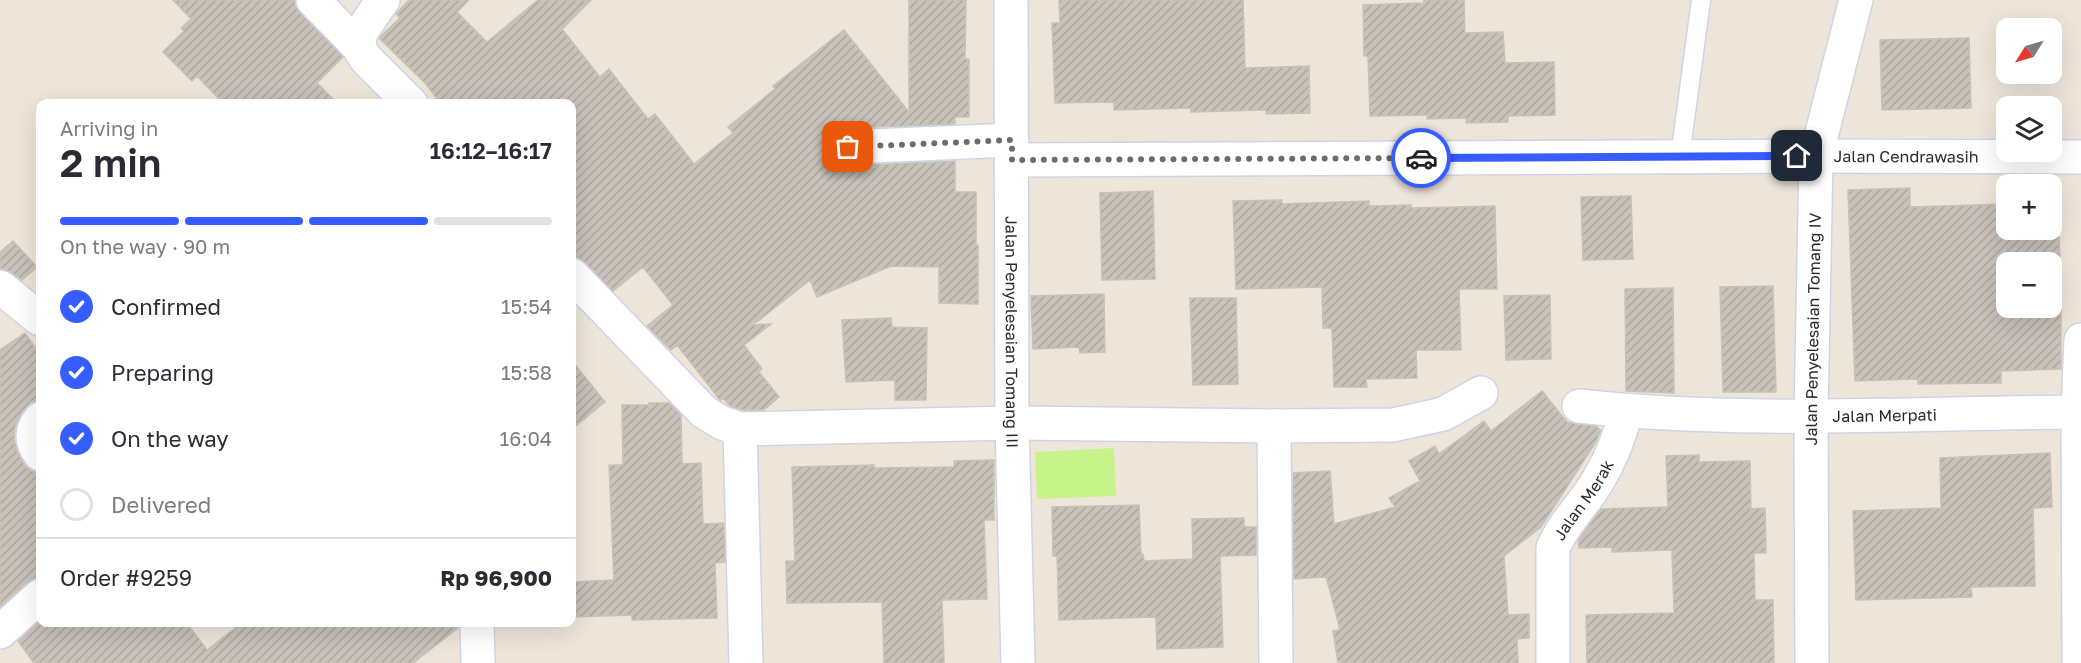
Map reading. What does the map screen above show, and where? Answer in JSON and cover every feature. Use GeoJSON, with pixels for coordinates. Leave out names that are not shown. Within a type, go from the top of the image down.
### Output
{"type":"FeatureCollection","features":[{"type":"Feature","properties":{"kind":"street"},"geometry":{"type":"LineString","coordinates":[[313,0],[406,99]]}},
{"type":"Feature","properties":{"kind":"street"},"geometry":{"type":"LineString","coordinates":[[358,46],[361,32],[383,0]]}},
{"type":"Feature","properties":{"kind":"street","name":"Jalan Penyelesaian Tomang III"},"geometry":{"type":"LineString","coordinates":[[1011,0],[1012,423],[1018,663]]}},
{"type":"Feature","properties":{"kind":"street","name":"Jalan Penyelesaian Tomang IV"},"geometry":{"type":"LineString","coordinates":[[1812,663],[1811,416],[1816,156],[1856,0]]}},
{"type":"Feature","properties":{"kind":"street","name":"Jalan Cendrawasih"},"geometry":{"type":"LineString","coordinates":[[848,147],[1680,157],[2081,157]]}},
{"type":"Feature","properties":{"kind":"street"},"geometry":{"type":"LineString","coordinates":[[576,279],[704,412],[722,423],[740,429],[1012,423],[1393,425],[1443,414],[1481,393]]}},
{"type":"Feature","properties":{"kind":"street"},"geometry":{"type":"LineString","coordinates":[[0,287],[36,316]]}},
{"type":"Feature","properties":{"kind":"street"},"geometry":{"type":"LineString","coordinates":[[2079,663],[2081,340]]}},
{"type":"Feature","properties":{"kind":"street","name":"Jalan Merpati"},"geometry":{"type":"LineString","coordinates":[[1579,406],[1626,411],[1811,416],[2079,412]]}},
{"type":"Feature","properties":{"kind":"street","name":"Jalan Merak"},"geometry":{"type":"LineString","coordinates":[[1553,663],[1553,548],[1559,534],[1591,491],[1608,461],[1619,440],[1626,411]]}},
{"type":"Feature","properties":{"kind":"street"},"geometry":{"type":"LineString","coordinates":[[1274,426],[1276,663]]}},
{"type":"Feature","properties":{"kind":"street"},"geometry":{"type":"LineString","coordinates":[[36,428],[32,436],[36,448]]}},
{"type":"Feature","properties":{"kind":"street"},"geometry":{"type":"LineString","coordinates":[[740,429],[746,663]]}},
{"type":"Feature","properties":{"kind":"street"},"geometry":{"type":"LineString","coordinates":[[0,632],[36,600]]}},
{"type":"Feature","properties":{"kind":"street"},"geometry":{"type":"LineString","coordinates":[[477,627],[478,663]]}},
{"type":"Feature","properties":{"kind":"lane"},"geometry":{"type":"LineString","coordinates":[[1680,157],[1701,0]]}},
{"type":"Feature","properties":{"kind":"green space"},"geometry":{"type":"Polygon","coordinates":[[[1114,448],[1116,496],[1037,499],[1035,452],[1114,448]]]}},
{"type":"Feature","properties":{"kind":"building"},"geometry":{"type":"Polygon","coordinates":[[[173,0],[295,0],[300,13],[343,57],[317,83],[333,99],[219,99],[197,76],[192,81],[163,52],[184,31],[181,28],[191,19],[173,0]]]}},
{"type":"Feature","properties":{"kind":"building"},"geometry":{"type":"Polygon","coordinates":[[[409,0],[469,0],[457,12],[487,42],[538,0],[591,0],[562,29],[600,77],[609,69],[648,119],[655,114],[694,164],[733,133],[728,127],[775,89],[773,86],[844,30],[909,112],[909,0],[966,0],[965,59],[969,59],[969,117],[955,117],[955,124],[847,128],[837,132],[829,148],[832,157],[839,163],[849,166],[955,161],[955,192],[976,192],[978,304],[939,303],[939,267],[891,266],[817,297],[810,280],[750,325],[771,324],[744,345],[762,369],[759,372],[779,397],[764,410],[743,410],[730,406],[724,399],[720,400],[677,345],[671,350],[647,326],[673,305],[643,267],[613,291],[585,262],[576,257],[576,99],[437,99],[426,84],[379,38],[400,18],[396,14],[409,0]]]}},
{"type":"Feature","properties":{"kind":"building"},"geometry":{"type":"Polygon","coordinates":[[[1059,0],[1243,0],[1245,68],[1309,66],[1310,113],[1266,114],[1266,110],[1191,112],[1191,108],[1114,110],[1114,102],[1055,103],[1052,23],[1060,23],[1059,0]]]}},
{"type":"Feature","properties":{"kind":"building"},"geometry":{"type":"Polygon","coordinates":[[[1424,0],[1464,0],[1465,33],[1503,32],[1505,63],[1554,62],[1555,115],[1508,116],[1508,122],[1466,123],[1466,118],[1427,119],[1427,115],[1370,116],[1368,56],[1364,56],[1363,5],[1424,3],[1424,0]]]}},
{"type":"Feature","properties":{"kind":"building"},"geometry":{"type":"Polygon","coordinates":[[[1969,38],[1971,108],[1882,110],[1880,40],[1969,38]]]}},
{"type":"Feature","properties":{"kind":"building"},"geometry":{"type":"Polygon","coordinates":[[[1910,188],[1910,207],[1996,204],[1996,240],[2059,240],[2060,252],[1996,252],[1996,318],[2061,318],[2061,369],[2001,371],[2001,383],[1918,384],[1917,379],[1855,381],[1848,190],[1910,188]]]}},
{"type":"Feature","properties":{"kind":"building"},"geometry":{"type":"Polygon","coordinates":[[[1153,191],[1155,279],[1102,280],[1100,193],[1153,191]]]}},
{"type":"Feature","properties":{"kind":"building"},"geometry":{"type":"Polygon","coordinates":[[[1631,196],[1633,259],[1583,260],[1581,197],[1631,196]]]}},
{"type":"Feature","properties":{"kind":"building"},"geometry":{"type":"Polygon","coordinates":[[[1282,200],[1282,204],[1369,201],[1369,206],[1411,205],[1411,208],[1495,206],[1497,289],[1459,289],[1461,350],[1416,350],[1417,378],[1366,379],[1367,387],[1334,387],[1332,328],[1323,328],[1322,287],[1236,289],[1233,201],[1282,200]]]}},
{"type":"Feature","properties":{"kind":"building"},"geometry":{"type":"Polygon","coordinates":[[[13,241],[36,268],[22,280],[11,272],[0,269],[0,252],[13,241]]]}},
{"type":"Feature","properties":{"kind":"building"},"geometry":{"type":"Polygon","coordinates":[[[1773,286],[1776,392],[1723,392],[1720,287],[1773,286]]]}},
{"type":"Feature","properties":{"kind":"building"},"geometry":{"type":"Polygon","coordinates":[[[1673,288],[1674,393],[1626,391],[1625,289],[1673,288]]]}},
{"type":"Feature","properties":{"kind":"building"},"geometry":{"type":"Polygon","coordinates":[[[1104,294],[1105,352],[1080,353],[1079,347],[1033,349],[1031,296],[1104,294]]]}},
{"type":"Feature","properties":{"kind":"building"},"geometry":{"type":"Polygon","coordinates":[[[1550,295],[1551,359],[1506,360],[1504,296],[1550,295]]]}},
{"type":"Feature","properties":{"kind":"building"},"geometry":{"type":"Polygon","coordinates":[[[1190,298],[1236,298],[1238,384],[1193,385],[1190,298]]]}},
{"type":"Feature","properties":{"kind":"building"},"geometry":{"type":"Polygon","coordinates":[[[891,318],[892,327],[927,328],[926,400],[895,400],[895,380],[846,382],[842,320],[891,318]]]}},
{"type":"Feature","properties":{"kind":"building"},"geometry":{"type":"Polygon","coordinates":[[[25,333],[36,349],[36,401],[31,402],[21,413],[15,427],[14,439],[24,465],[36,472],[36,578],[27,582],[0,607],[0,350],[25,333]]]}},
{"type":"Feature","properties":{"kind":"building"},"geometry":{"type":"Polygon","coordinates":[[[576,366],[605,402],[576,426],[576,366]]]}},
{"type":"Feature","properties":{"kind":"building"},"geometry":{"type":"Polygon","coordinates":[[[1542,391],[1567,422],[1595,426],[1601,430],[1596,442],[1541,527],[1504,556],[1508,615],[1529,614],[1529,638],[1517,639],[1518,663],[1338,663],[1333,631],[1340,630],[1326,577],[1294,579],[1293,473],[1330,471],[1334,524],[1395,507],[1389,498],[1420,481],[1409,461],[1435,446],[1439,454],[1484,421],[1491,431],[1542,391]]]}},
{"type":"Feature","properties":{"kind":"building"},"geometry":{"type":"Polygon","coordinates":[[[649,403],[669,403],[681,415],[682,464],[701,463],[703,524],[724,523],[725,562],[715,563],[717,618],[632,620],[632,615],[576,617],[576,582],[614,580],[609,465],[623,465],[622,405],[649,405],[649,403]]]}},
{"type":"Feature","properties":{"kind":"building"},"geometry":{"type":"Polygon","coordinates":[[[2050,453],[2052,507],[2033,508],[2035,586],[1971,587],[1972,597],[1856,600],[1853,511],[1941,508],[1940,458],[2050,453]]]}},
{"type":"Feature","properties":{"kind":"building"},"geometry":{"type":"Polygon","coordinates":[[[1699,455],[1699,462],[1750,461],[1751,509],[1765,508],[1766,553],[1754,553],[1755,600],[1773,600],[1774,663],[1587,663],[1586,615],[1674,613],[1672,550],[1612,552],[1612,547],[1579,548],[1578,540],[1601,509],[1668,507],[1666,456],[1699,455]]]}},
{"type":"Feature","properties":{"kind":"building"},"geometry":{"type":"Polygon","coordinates":[[[994,460],[994,520],[984,520],[987,599],[942,600],[944,663],[884,663],[882,602],[787,603],[786,561],[795,561],[792,467],[874,465],[874,468],[954,467],[954,461],[994,460]]]}},
{"type":"Feature","properties":{"kind":"building"},"geometry":{"type":"Polygon","coordinates":[[[1139,505],[1141,554],[1143,554],[1144,561],[1193,559],[1192,519],[1244,518],[1244,527],[1256,527],[1256,555],[1220,556],[1223,647],[1157,649],[1156,617],[1059,620],[1057,556],[1053,556],[1052,507],[1139,505]]]}},
{"type":"Feature","properties":{"kind":"building"},"geometry":{"type":"Polygon","coordinates":[[[36,625],[36,627],[190,627],[207,650],[237,627],[458,627],[413,663],[34,663],[18,641],[36,625]]]}},
{"type":"Feature","properties":{"kind":"way so far"},"geometry":{"type":"LineString","coordinates":[[848,147],[1012,140],[1012,160],[1421,158]]}},
{"type":"Feature","properties":{"kind":"route"},"geometry":{"type":"LineString","coordinates":[[1421,158],[1797,156]]}}]}
